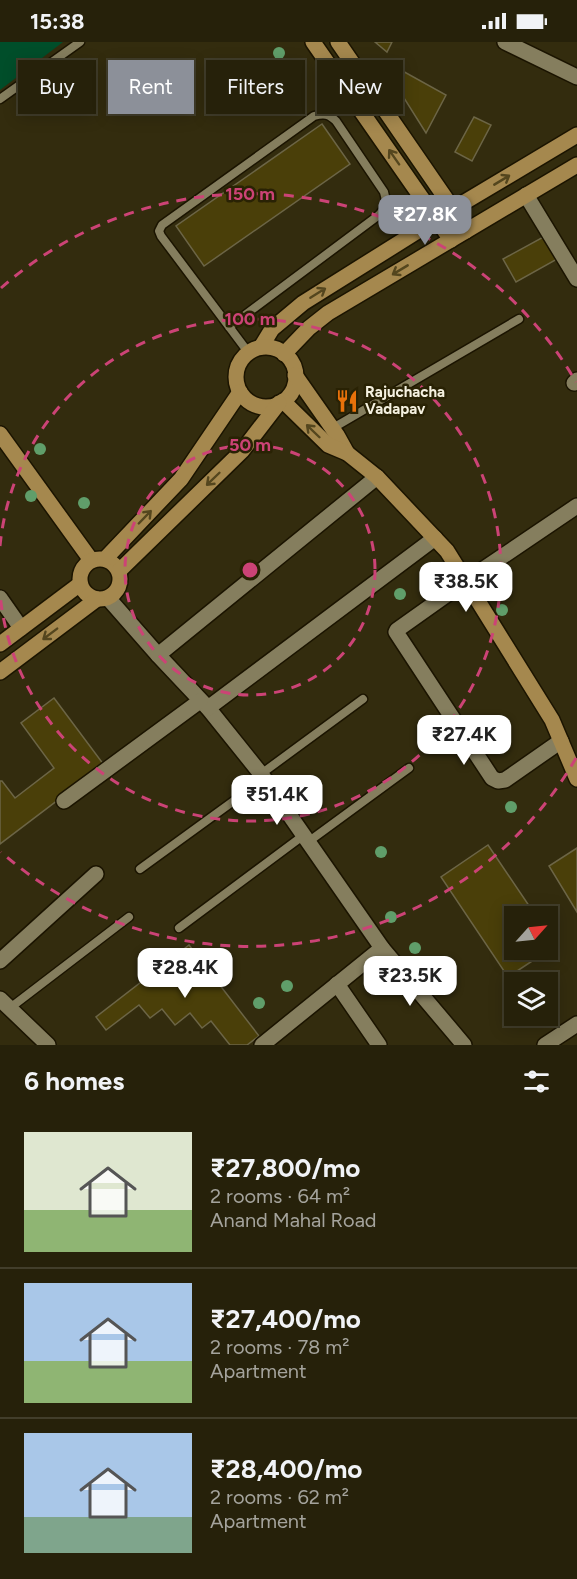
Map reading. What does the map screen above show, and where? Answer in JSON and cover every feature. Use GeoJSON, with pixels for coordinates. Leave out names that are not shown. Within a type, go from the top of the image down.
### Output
{"type":"FeatureCollection","features":[{"type":"Feature","properties":{"kind":"main road"},"geometry":{"type":"LineString","coordinates":[[313,42],[451,240]]}},
{"type":"Feature","properties":{"kind":"main road"},"geometry":{"type":"LineString","coordinates":[[338,42],[466,231]]}},
{"type":"Feature","properties":{"kind":"main road"},"geometry":{"type":"LineString","coordinates":[[281,402],[264,406],[255,404],[240,392],[237,383],[236,373],[239,364],[255,350],[272,329],[303,303],[577,135]]}},
{"type":"Feature","properties":{"kind":"main road"},"geometry":{"type":"LineString","coordinates":[[284,354],[318,320],[577,165]]}},
{"type":"Feature","properties":{"kind":"main road"},"geometry":{"type":"LineString","coordinates":[[119,571],[242,451],[290,394],[295,375],[288,357],[271,347],[255,350]]}},
{"type":"Feature","properties":{"kind":"main road"},"geometry":{"type":"LineString","coordinates":[[295,375],[333,428],[347,453]]}},
{"type":"Feature","properties":{"kind":"main road"},"geometry":{"type":"LineString","coordinates":[[103,598],[88,596],[83,591],[80,584],[82,570],[86,564],[98,560],[181,479],[240,392]]}},
{"type":"Feature","properties":{"kind":"main road"},"geometry":{"type":"LineString","coordinates":[[281,402],[327,445],[347,453],[377,477],[447,551],[552,720],[577,779]]}},
{"type":"Feature","properties":{"kind":"main road"},"geometry":{"type":"LineString","coordinates":[[0,434],[98,560],[116,565],[121,577],[118,590],[103,598],[0,672]]}},
{"type":"Feature","properties":{"kind":"main road"},"geometry":{"type":"LineString","coordinates":[[0,644],[80,584]]}},
{"type":"Feature","properties":{"kind":"street"},"geometry":{"type":"LineString","coordinates":[[505,42],[577,77]]}},
{"type":"Feature","properties":{"kind":"street"},"geometry":{"type":"LineString","coordinates":[[526,195],[577,279]]}},
{"type":"Feature","properties":{"kind":"street"},"geometry":{"type":"LineString","coordinates":[[158,655],[377,477]]}},
{"type":"Feature","properties":{"kind":"street"},"geometry":{"type":"LineString","coordinates":[[561,741],[505,780],[498,781],[492,778],[396,633],[397,630],[466,581],[577,506]]}},
{"type":"Feature","properties":{"kind":"street"},"geometry":{"type":"LineString","coordinates":[[64,801],[204,704],[435,538]]}},
{"type":"Feature","properties":{"kind":"street"},"geometry":{"type":"LineString","coordinates":[[0,598],[21,628]]}},
{"type":"Feature","properties":{"kind":"street"},"geometry":{"type":"LineString","coordinates":[[103,598],[204,704],[264,778],[382,948],[464,1045]]}},
{"type":"Feature","properties":{"kind":"street"},"geometry":{"type":"LineString","coordinates":[[0,961],[96,874]]}},
{"type":"Feature","properties":{"kind":"street"},"geometry":{"type":"LineString","coordinates":[[262,1045],[382,948]]}},
{"type":"Feature","properties":{"kind":"street"},"geometry":{"type":"LineString","coordinates":[[337,984],[378,1045]]}},
{"type":"Feature","properties":{"kind":"street"},"geometry":{"type":"LineString","coordinates":[[5,1004],[48,1045]]}},
{"type":"Feature","properties":{"kind":"street"},"geometry":{"type":"LineString","coordinates":[[545,1045],[577,1024]]}},
{"type":"Feature","properties":{"kind":"lane"},"geometry":{"type":"LineString","coordinates":[[0,99],[80,42]]}},
{"type":"Feature","properties":{"kind":"lane"},"geometry":{"type":"LineString","coordinates":[[229,327],[380,216],[384,210],[387,201],[384,192],[330,115],[322,113],[314,116],[162,225],[159,231],[229,327],[255,350]]}},
{"type":"Feature","properties":{"kind":"lane"},"geometry":{"type":"LineString","coordinates":[[333,428],[519,320]]}},
{"type":"Feature","properties":{"kind":"lane"},"geometry":{"type":"LineString","coordinates":[[140,869],[246,792],[363,699]]}},
{"type":"Feature","properties":{"kind":"lane"},"geometry":{"type":"LineString","coordinates":[[179,928],[409,768]]}},
{"type":"Feature","properties":{"kind":"lane"},"geometry":{"type":"LineString","coordinates":[[5,1004],[129,917]]}},
{"type":"Feature","properties":{"kind":"green space"},"geometry":{"type":"Polygon","coordinates":[[[0,42],[63,42],[39,60],[18,60],[18,76],[0,90],[0,42]]]}},
{"type":"Feature","properties":{"kind":"building"},"geometry":{"type":"Polygon","coordinates":[[[375,42],[392,42],[387,52],[375,42]]]}},
{"type":"Feature","properties":{"kind":"building"},"geometry":{"type":"Polygon","coordinates":[[[403,71],[446,95],[426,133],[403,96],[403,71]]]}},
{"type":"Feature","properties":{"kind":"building"},"geometry":{"type":"Polygon","coordinates":[[[474,117],[491,125],[472,161],[455,152],[474,117]]]}},
{"type":"Feature","properties":{"kind":"building"},"geometry":{"type":"Polygon","coordinates":[[[322,124],[350,164],[204,266],[176,226],[322,124]]]}},
{"type":"Feature","properties":{"kind":"building"},"geometry":{"type":"Polygon","coordinates":[[[547,235],[559,258],[516,282],[503,259],[547,235]]]}},
{"type":"Feature","properties":{"kind":"building"},"geometry":{"type":"Polygon","coordinates":[[[54,698],[104,765],[0,844],[0,781],[15,798],[54,768],[21,723],[54,698]]]}},
{"type":"Feature","properties":{"kind":"building"},"geometry":{"type":"Polygon","coordinates":[[[488,845],[529,906],[504,906],[504,960],[534,960],[516,972],[505,972],[441,877],[488,845]]]}},
{"type":"Feature","properties":{"kind":"building"},"geometry":{"type":"Polygon","coordinates":[[[577,848],[577,912],[549,866],[577,848]]]}},
{"type":"Feature","properties":{"kind":"building"},"geometry":{"type":"Polygon","coordinates":[[[189,945],[259,1036],[247,1045],[230,1045],[211,1021],[202,1028],[190,1013],[175,1025],[162,1009],[150,1018],[139,1005],[106,1030],[96,1017],[189,945]]]}},
{"type":"Feature","properties":{"kind":"place","name":"Rajuchacha Vadapav"},"geometry":{"type":"Point","coordinates":[347,401]}}]}
